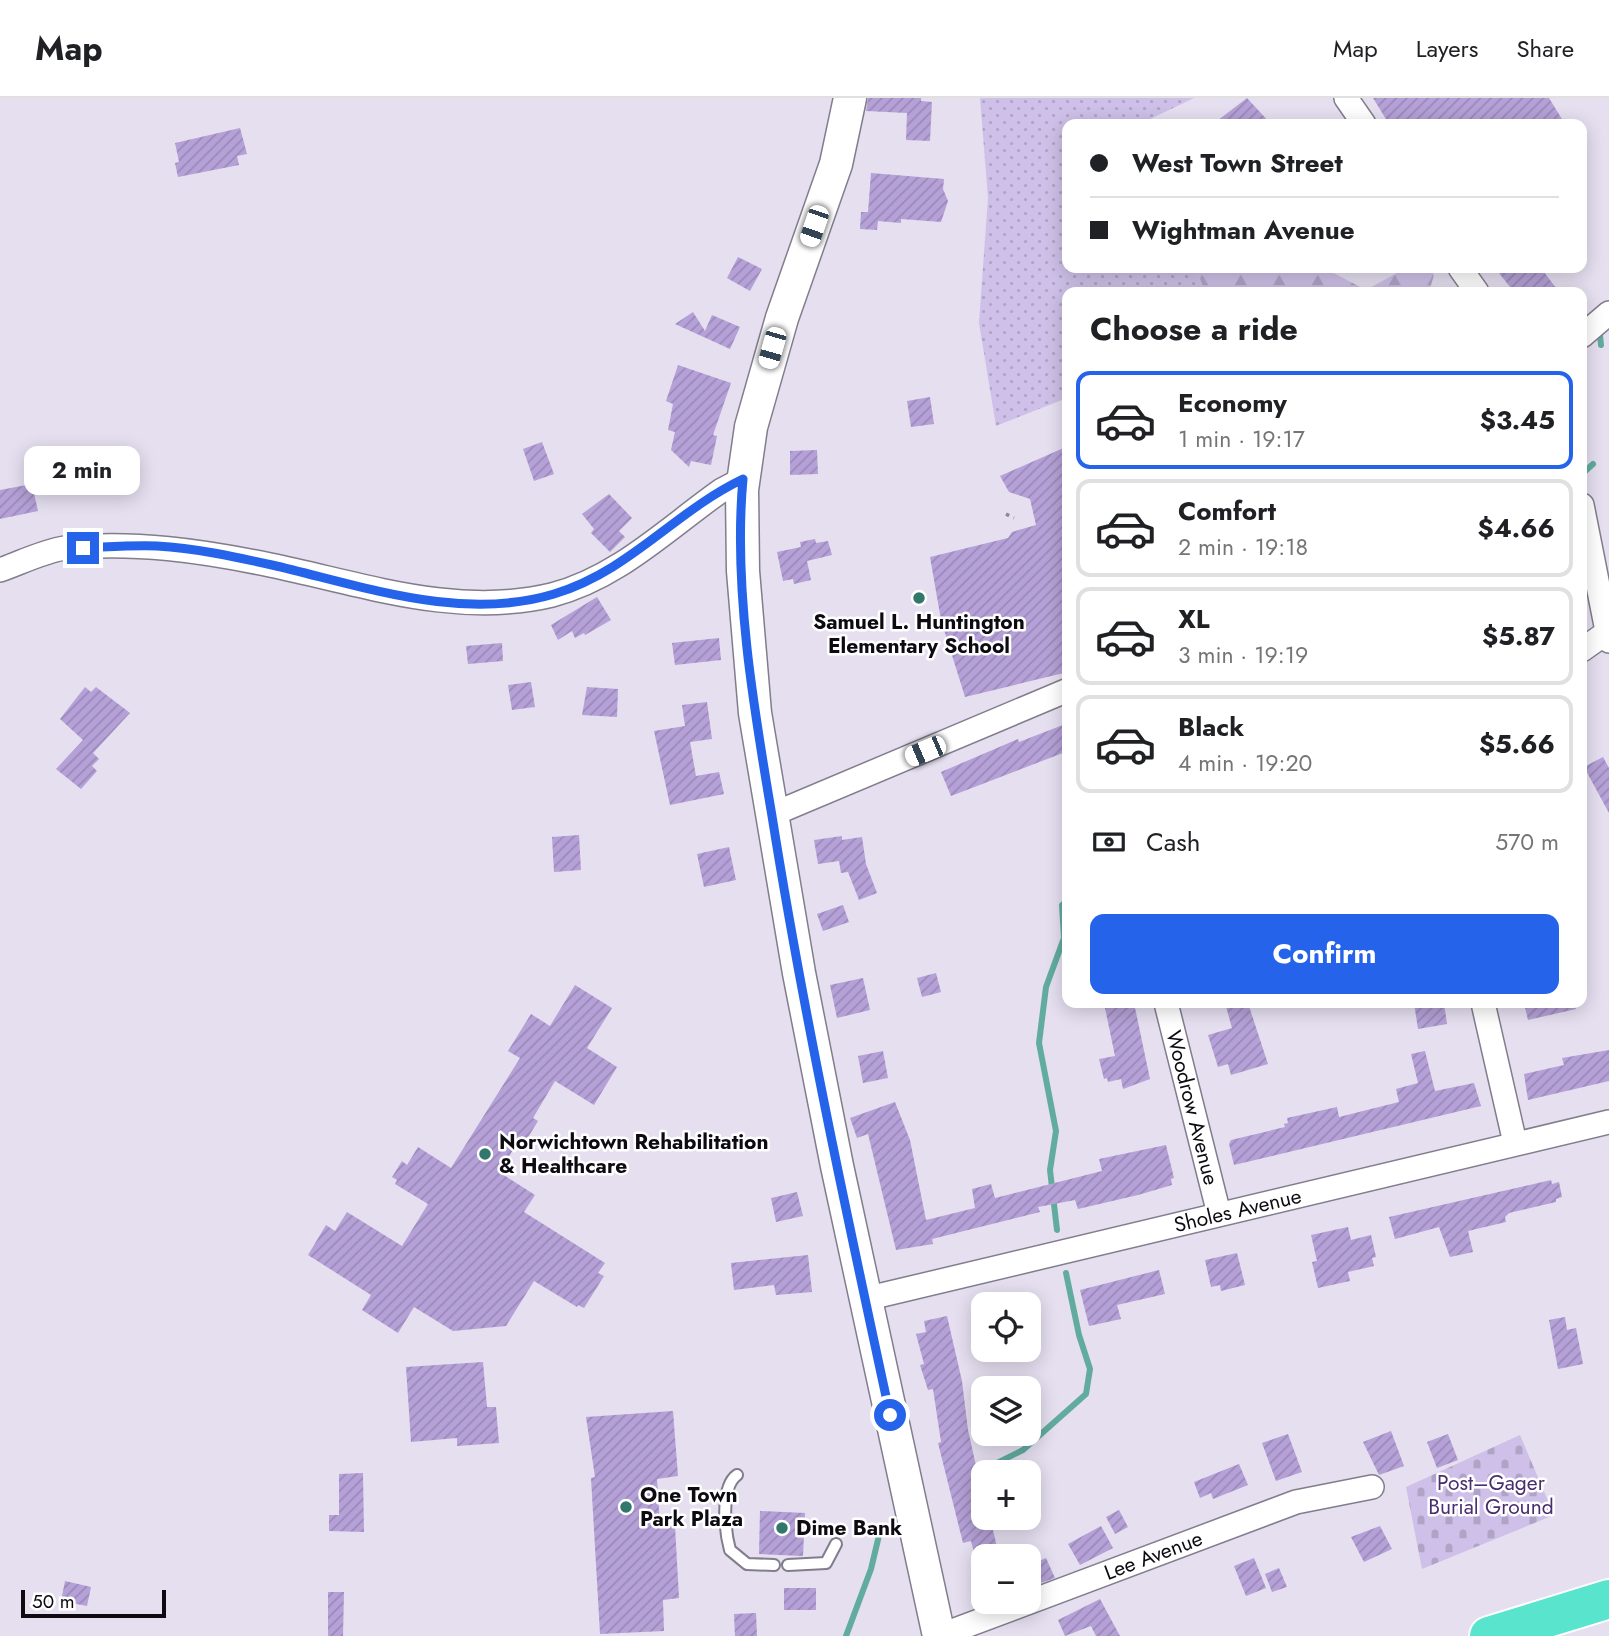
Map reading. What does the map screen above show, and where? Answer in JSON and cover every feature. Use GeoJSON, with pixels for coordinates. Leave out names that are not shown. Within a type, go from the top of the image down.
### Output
{"type":"FeatureCollection","features":[{"type":"Feature","properties":{"kind":"highway"},"geometry":{"type":"LineString","coordinates":[[1489,1636],[1609,1599]]}},
{"type":"Feature","properties":{"kind":"main road"},"geometry":{"type":"LineString","coordinates":[[850,98],[836,164],[761,387],[743,479],[741,530],[750,662],[771,815],[807,1015],[865,1299],[939,1636]]}},
{"type":"Feature","properties":{"kind":"street"},"geometry":{"type":"LineString","coordinates":[[1346,98],[1361,119]]}},
{"type":"Feature","properties":{"kind":"street"},"geometry":{"type":"LineString","coordinates":[[1587,332],[1609,313]]}},
{"type":"Feature","properties":{"kind":"street"},"geometry":{"type":"LineString","coordinates":[[0,570],[62,548],[159,546],[270,565],[373,590],[474,605],[551,595],[600,577],[636,555],[722,490],[743,479]]}},
{"type":"Feature","properties":{"kind":"street"},"geometry":{"type":"LineString","coordinates":[[1587,530],[1608,637],[1587,648]]}},
{"type":"Feature","properties":{"kind":"street"},"geometry":{"type":"LineString","coordinates":[[771,815],[1062,694]]}},
{"type":"Feature","properties":{"kind":"street","name":"Woodrow Avenue"},"geometry":{"type":"LineString","coordinates":[[1167,1008],[1219,1214]]}},
{"type":"Feature","properties":{"kind":"street"},"geometry":{"type":"LineString","coordinates":[[1484,1008],[1515,1143]]}},
{"type":"Feature","properties":{"kind":"street","name":"Sholes Avenue"},"geometry":{"type":"LineString","coordinates":[[865,1299],[1609,1122]]}},
{"type":"Feature","properties":{"kind":"street","name":"Lee Avenue"},"geometry":{"type":"LineString","coordinates":[[939,1636],[1296,1502],[1372,1487]]}},
{"type":"Feature","properties":{"kind":"lane"},"geometry":{"type":"LineString","coordinates":[[737,1475],[727,1490],[730,1550],[747,1564],[774,1565]]}},
{"type":"Feature","properties":{"kind":"lane"},"geometry":{"type":"LineString","coordinates":[[788,1565],[826,1563],[836,1544]]}},
{"type":"Feature","properties":{"kind":"path"},"geometry":{"type":"LineString","coordinates":[[1006,514],[1014,518]]}},
{"type":"Feature","properties":{"kind":"green space"},"geometry":{"type":"Polygon","coordinates":[[[980,98],[1194,98],[1150,119],[1062,119],[1062,273],[1198,273],[1203,287],[1062,287],[1062,400],[996,426],[979,323],[988,198],[980,98]]]}},
{"type":"Feature","properties":{"kind":"green space"},"geometry":{"type":"Polygon","coordinates":[[[1198,273],[1334,273],[1360,287],[1203,287],[1198,273]]]}},
{"type":"Feature","properties":{"kind":"green space"},"geometry":{"type":"Polygon","coordinates":[[[1397,273],[1434,275],[1430,287],[1371,287],[1397,273]]]}},
{"type":"Feature","properties":{"kind":"green space","name":"Post–Gager Burial Ground"},"geometry":{"type":"Polygon","coordinates":[[[1520,1435],[1554,1515],[1422,1569],[1406,1487],[1520,1435]]]}},
{"type":"Feature","properties":{"kind":"building"},"geometry":{"type":"Polygon","coordinates":[[[868,98],[921,98],[921,101],[932,102],[930,141],[906,140],[907,113],[866,111],[868,98]]]}},
{"type":"Feature","properties":{"kind":"building"},"geometry":{"type":"Polygon","coordinates":[[[1247,98],[1266,119],[1220,119],[1247,98]]]}},
{"type":"Feature","properties":{"kind":"building"},"geometry":{"type":"Polygon","coordinates":[[[1373,98],[1549,98],[1562,119],[1386,119],[1373,98]]]}},
{"type":"Feature","properties":{"kind":"building"},"geometry":{"type":"Polygon","coordinates":[[[240,128],[247,154],[237,156],[239,165],[178,177],[175,163],[179,162],[175,143],[240,128]]]}},
{"type":"Feature","properties":{"kind":"building"},"geometry":{"type":"Polygon","coordinates":[[[871,173],[944,179],[943,189],[948,201],[941,222],[901,219],[901,223],[878,221],[877,230],[860,229],[861,212],[868,212],[871,173]]]}},
{"type":"Feature","properties":{"kind":"building"},"geometry":{"type":"Polygon","coordinates":[[[738,257],[762,269],[750,291],[727,278],[738,257]]]}},
{"type":"Feature","properties":{"kind":"building"},"geometry":{"type":"Polygon","coordinates":[[[1499,273],[1545,273],[1555,287],[1510,287],[1499,273]]]}},
{"type":"Feature","properties":{"kind":"building"},"geometry":{"type":"Polygon","coordinates":[[[693,312],[705,331],[712,315],[740,327],[730,349],[675,324],[693,312]]]}},
{"type":"Feature","properties":{"kind":"building"},"geometry":{"type":"Polygon","coordinates":[[[678,365],[731,383],[713,435],[717,436],[711,465],[691,461],[689,467],[671,450],[675,432],[668,430],[673,404],[666,401],[678,365]]]}},
{"type":"Feature","properties":{"kind":"building"},"geometry":{"type":"Polygon","coordinates":[[[930,397],[934,424],[911,427],[907,401],[930,397]]]}},
{"type":"Feature","properties":{"kind":"building"},"geometry":{"type":"Polygon","coordinates":[[[542,442],[554,474],[534,481],[523,449],[542,442]]]}},
{"type":"Feature","properties":{"kind":"building"},"geometry":{"type":"Polygon","coordinates":[[[1062,449],[1062,673],[965,697],[941,620],[930,557],[1008,538],[1012,532],[1036,525],[1030,499],[1009,492],[1000,476],[1062,449]]]}},
{"type":"Feature","properties":{"kind":"building"},"geometry":{"type":"Polygon","coordinates":[[[817,450],[818,474],[790,475],[790,451],[817,450]]]}},
{"type":"Feature","properties":{"kind":"building"},"geometry":{"type":"Polygon","coordinates":[[[32,484],[38,511],[0,519],[0,490],[32,484]]]}},
{"type":"Feature","properties":{"kind":"building"},"geometry":{"type":"Polygon","coordinates":[[[609,494],[632,518],[619,531],[625,537],[610,552],[591,533],[594,529],[582,514],[609,494]]]}},
{"type":"Feature","properties":{"kind":"building"},"geometry":{"type":"Polygon","coordinates":[[[815,539],[816,543],[828,541],[832,555],[807,561],[811,580],[794,584],[793,579],[783,581],[777,552],[801,547],[800,542],[815,539]]]}},
{"type":"Feature","properties":{"kind":"building"},"geometry":{"type":"Polygon","coordinates":[[[597,597],[611,620],[585,635],[584,633],[575,638],[572,631],[558,640],[551,625],[597,597]]]}},
{"type":"Feature","properties":{"kind":"building"},"geometry":{"type":"Polygon","coordinates":[[[719,638],[721,660],[675,665],[672,643],[719,638]]]}},
{"type":"Feature","properties":{"kind":"building"},"geometry":{"type":"Polygon","coordinates":[[[502,643],[503,661],[468,664],[466,646],[502,643]]]}},
{"type":"Feature","properties":{"kind":"building"},"geometry":{"type":"Polygon","coordinates":[[[531,682],[535,707],[512,710],[508,685],[531,682]]]}},
{"type":"Feature","properties":{"kind":"building"},"geometry":{"type":"Polygon","coordinates":[[[85,687],[91,692],[96,687],[130,713],[93,753],[99,759],[92,766],[97,771],[81,789],[56,769],[83,740],[60,719],[85,687]]]}},
{"type":"Feature","properties":{"kind":"building"},"geometry":{"type":"Polygon","coordinates":[[[587,687],[618,689],[617,717],[582,715],[587,687]]]}},
{"type":"Feature","properties":{"kind":"building"},"geometry":{"type":"Polygon","coordinates":[[[707,702],[712,739],[690,742],[696,776],[719,772],[724,794],[670,805],[654,731],[685,726],[682,705],[707,702]]]}},
{"type":"Feature","properties":{"kind":"building"},"geometry":{"type":"Polygon","coordinates":[[[1062,725],[1062,753],[951,796],[941,772],[1018,739],[1019,742],[1062,725]]]}},
{"type":"Feature","properties":{"kind":"building"},"geometry":{"type":"Polygon","coordinates":[[[1603,757],[1609,768],[1609,813],[1587,773],[1587,765],[1603,757]]]}},
{"type":"Feature","properties":{"kind":"building"},"geometry":{"type":"Polygon","coordinates":[[[579,835],[581,870],[554,872],[552,837],[579,835]]]}},
{"type":"Feature","properties":{"kind":"building"},"geometry":{"type":"Polygon","coordinates":[[[842,836],[842,840],[862,837],[866,864],[877,893],[859,900],[848,872],[841,873],[839,861],[818,864],[814,840],[842,836]]]}},
{"type":"Feature","properties":{"kind":"building"},"geometry":{"type":"Polygon","coordinates":[[[729,847],[736,880],[704,887],[697,854],[729,847]]]}},
{"type":"Feature","properties":{"kind":"building"},"geometry":{"type":"Polygon","coordinates":[[[843,905],[849,922],[823,931],[817,914],[843,905]]]}},
{"type":"Feature","properties":{"kind":"building"},"geometry":{"type":"Polygon","coordinates":[[[936,973],[941,992],[922,997],[917,978],[936,973]]]}},
{"type":"Feature","properties":{"kind":"building"},"geometry":{"type":"Polygon","coordinates":[[[863,978],[870,1010],[837,1018],[830,985],[863,978]]]}},
{"type":"Feature","properties":{"kind":"building","name":"Norwichtown Rehabilitation & Healthcare"},"geometry":{"type":"Polygon","coordinates":[[[575,985],[612,1008],[587,1048],[617,1067],[594,1105],[555,1081],[533,1118],[538,1121],[527,1139],[522,1136],[499,1172],[535,1195],[524,1212],[605,1263],[598,1273],[604,1276],[584,1308],[578,1305],[577,1307],[534,1281],[506,1326],[453,1331],[414,1307],[398,1333],[362,1310],[371,1295],[308,1255],[326,1225],[335,1231],[347,1212],[402,1246],[428,1204],[395,1184],[397,1180],[392,1177],[402,1161],[407,1165],[418,1147],[451,1168],[520,1058],[508,1051],[531,1014],[550,1026],[575,985]]]}},
{"type":"Feature","properties":{"kind":"building"},"geometry":{"type":"Polygon","coordinates":[[[1105,1008],[1135,1008],[1150,1079],[1123,1089],[1121,1079],[1108,1082],[1107,1078],[1104,1079],[1099,1059],[1115,1056],[1105,1008]]]}},
{"type":"Feature","properties":{"kind":"building"},"geometry":{"type":"Polygon","coordinates":[[[1226,1008],[1250,1008],[1268,1064],[1231,1075],[1228,1064],[1218,1067],[1208,1035],[1232,1028],[1226,1008]]]}},
{"type":"Feature","properties":{"kind":"building"},"geometry":{"type":"Polygon","coordinates":[[[1415,1008],[1445,1008],[1447,1024],[1418,1029],[1415,1008]]]}},
{"type":"Feature","properties":{"kind":"building"},"geometry":{"type":"Polygon","coordinates":[[[1525,1008],[1576,1008],[1576,1009],[1528,1020],[1525,1008]]]}},
{"type":"Feature","properties":{"kind":"building"},"geometry":{"type":"Polygon","coordinates":[[[1609,1050],[1609,1081],[1528,1100],[1524,1074],[1564,1065],[1562,1058],[1609,1050]]]}},
{"type":"Feature","properties":{"kind":"building"},"geometry":{"type":"Polygon","coordinates":[[[883,1051],[888,1078],[863,1083],[858,1056],[883,1051]]]}},
{"type":"Feature","properties":{"kind":"building"},"geometry":{"type":"Polygon","coordinates":[[[1425,1051],[1435,1091],[1474,1083],[1481,1106],[1234,1165],[1229,1144],[1231,1140],[1285,1127],[1287,1118],[1337,1107],[1339,1117],[1399,1102],[1396,1089],[1418,1083],[1411,1054],[1425,1051]]]}},
{"type":"Feature","properties":{"kind":"building"},"geometry":{"type":"Polygon","coordinates":[[[895,1102],[910,1140],[926,1220],[975,1208],[972,1189],[991,1184],[995,1198],[1102,1171],[1099,1159],[1166,1145],[1174,1178],[1171,1179],[1172,1185],[1078,1209],[1075,1200],[1038,1207],[1040,1212],[932,1239],[933,1244],[896,1250],[868,1134],[857,1138],[850,1118],[895,1102]]]}},
{"type":"Feature","properties":{"kind":"building"},"geometry":{"type":"Polygon","coordinates":[[[1551,1180],[1552,1184],[1559,1182],[1562,1197],[1556,1199],[1556,1202],[1509,1213],[1505,1217],[1506,1222],[1468,1231],[1473,1252],[1450,1257],[1439,1227],[1395,1239],[1389,1217],[1551,1180]]]}},
{"type":"Feature","properties":{"kind":"building"},"geometry":{"type":"Polygon","coordinates":[[[797,1192],[803,1216],[776,1222],[771,1198],[797,1192]]]}},
{"type":"Feature","properties":{"kind":"building"},"geometry":{"type":"Polygon","coordinates":[[[1348,1227],[1351,1240],[1371,1235],[1376,1257],[1372,1258],[1374,1266],[1348,1272],[1350,1281],[1318,1288],[1312,1262],[1317,1261],[1311,1235],[1348,1227]]]}},
{"type":"Feature","properties":{"kind":"building"},"geometry":{"type":"Polygon","coordinates":[[[1237,1253],[1245,1285],[1221,1291],[1220,1285],[1211,1287],[1205,1260],[1237,1253]]]}},
{"type":"Feature","properties":{"kind":"building"},"geometry":{"type":"Polygon","coordinates":[[[808,1255],[812,1292],[776,1295],[774,1285],[734,1290],[731,1263],[808,1255]]]}},
{"type":"Feature","properties":{"kind":"building"},"geometry":{"type":"Polygon","coordinates":[[[1159,1270],[1165,1294],[1117,1305],[1121,1319],[1089,1326],[1080,1290],[1159,1270]]]}},
{"type":"Feature","properties":{"kind":"building"},"geometry":{"type":"Polygon","coordinates":[[[947,1316],[962,1381],[975,1460],[971,1460],[971,1530],[993,1530],[996,1544],[972,1544],[971,1541],[963,1543],[938,1443],[941,1442],[933,1389],[928,1390],[920,1365],[924,1364],[916,1334],[926,1332],[924,1321],[947,1316]]]}},
{"type":"Feature","properties":{"kind":"building"},"geometry":{"type":"Polygon","coordinates":[[[1565,1317],[1567,1330],[1576,1328],[1583,1364],[1558,1369],[1549,1320],[1565,1317]]]}},
{"type":"Feature","properties":{"kind":"building"},"geometry":{"type":"Polygon","coordinates":[[[483,1362],[487,1407],[496,1407],[499,1443],[457,1446],[457,1438],[411,1442],[406,1367],[483,1362]]]}},
{"type":"Feature","properties":{"kind":"building","name":"One Town Park Plaza"},"geometry":{"type":"Polygon","coordinates":[[[673,1411],[678,1476],[657,1479],[660,1526],[675,1526],[679,1598],[663,1600],[664,1631],[600,1634],[591,1478],[595,1477],[586,1417],[673,1411]]]}},
{"type":"Feature","properties":{"kind":"building"},"geometry":{"type":"Polygon","coordinates":[[[1391,1431],[1404,1466],[1379,1475],[1363,1442],[1391,1431]]]}},
{"type":"Feature","properties":{"kind":"building"},"geometry":{"type":"Polygon","coordinates":[[[1288,1434],[1302,1472],[1276,1481],[1262,1443],[1288,1434]]]}},
{"type":"Feature","properties":{"kind":"building"},"geometry":{"type":"Polygon","coordinates":[[[1448,1434],[1458,1460],[1437,1468],[1427,1442],[1448,1434]]]}},
{"type":"Feature","properties":{"kind":"building"},"geometry":{"type":"Polygon","coordinates":[[[1239,1464],[1248,1485],[1213,1499],[1211,1493],[1200,1498],[1194,1482],[1239,1464]]]}},
{"type":"Feature","properties":{"kind":"building"},"geometry":{"type":"Polygon","coordinates":[[[363,1473],[364,1532],[329,1531],[329,1515],[339,1515],[339,1474],[363,1473]]]}},
{"type":"Feature","properties":{"kind":"building"},"geometry":{"type":"Polygon","coordinates":[[[1119,1510],[1128,1527],[1115,1534],[1106,1517],[1119,1510]]]}},
{"type":"Feature","properties":{"kind":"building","name":"Dime Bank"},"geometry":{"type":"Polygon","coordinates":[[[760,1511],[805,1513],[803,1556],[759,1554],[760,1511]]]}},
{"type":"Feature","properties":{"kind":"building"},"geometry":{"type":"Polygon","coordinates":[[[1101,1526],[1113,1548],[1080,1565],[1068,1544],[1101,1526]]]}},
{"type":"Feature","properties":{"kind":"building"},"geometry":{"type":"Polygon","coordinates":[[[1380,1526],[1392,1549],[1364,1562],[1351,1537],[1380,1526]]]}},
{"type":"Feature","properties":{"kind":"building"},"geometry":{"type":"Polygon","coordinates":[[[1046,1558],[1055,1578],[1041,1583],[1041,1560],[1046,1558]]]}},
{"type":"Feature","properties":{"kind":"building"},"geometry":{"type":"Polygon","coordinates":[[[1254,1558],[1266,1588],[1246,1596],[1234,1566],[1254,1558]]]}},
{"type":"Feature","properties":{"kind":"building"},"geometry":{"type":"Polygon","coordinates":[[[1279,1568],[1287,1587],[1272,1592],[1265,1574],[1279,1568]]]}},
{"type":"Feature","properties":{"kind":"building"},"geometry":{"type":"Polygon","coordinates":[[[65,1581],[91,1587],[87,1606],[61,1601],[65,1581]]]}},
{"type":"Feature","properties":{"kind":"building"},"geometry":{"type":"Polygon","coordinates":[[[784,1588],[816,1588],[816,1610],[784,1610],[784,1588]]]}},
{"type":"Feature","properties":{"kind":"building"},"geometry":{"type":"Polygon","coordinates":[[[328,1592],[344,1592],[343,1636],[328,1636],[328,1592]]]}},
{"type":"Feature","properties":{"kind":"building"},"geometry":{"type":"Polygon","coordinates":[[[1100,1599],[1120,1636],[1096,1636],[1091,1626],[1065,1636],[1058,1620],[1100,1599]]]}},
{"type":"Feature","properties":{"kind":"building"},"geometry":{"type":"Polygon","coordinates":[[[756,1613],[757,1636],[735,1636],[734,1614],[756,1613]]]}},
{"type":"Feature","properties":{"kind":"waterway"},"geometry":{"type":"LineString","coordinates":[[1600,335],[1601,345]]}},
{"type":"Feature","properties":{"kind":"waterway"},"geometry":{"type":"LineString","coordinates":[[1587,469],[1593,464]]}},
{"type":"Feature","properties":{"kind":"waterway"},"geometry":{"type":"LineString","coordinates":[[1057,1230],[1050,1170],[1056,1131],[1039,1043],[1046,987],[1062,943]]}},
{"type":"Feature","properties":{"kind":"waterway"},"geometry":{"type":"LineString","coordinates":[[1003,1460],[1023,1450],[1086,1394],[1090,1369],[1079,1335],[1066,1273]]}},
{"type":"Feature","properties":{"kind":"waterway"},"geometry":{"type":"LineString","coordinates":[[846,1636],[871,1569],[881,1527]]}},
{"type":"Feature","properties":{"kind":"place","name":"Samuel L. Huntington Elementary School"},"geometry":{"type":"Point","coordinates":[919,598]}},
{"type":"Feature","properties":{"kind":"place","name":"Norwichtown Rehabilitation & Healthcare"},"geometry":{"type":"Point","coordinates":[485,1154]}},
{"type":"Feature","properties":{"kind":"place","name":"One Town Park Plaza"},"geometry":{"type":"Point","coordinates":[626,1507]}},
{"type":"Feature","properties":{"kind":"place","name":"Dime Bank"},"geometry":{"type":"Point","coordinates":[782,1528]}},
{"type":"Feature","properties":{"kind":"route"},"geometry":{"type":"LineString","coordinates":[[83,548],[159,546],[270,565],[373,590],[474,605],[551,595],[600,577],[636,555],[722,490],[743,479],[743,570],[755,713],[807,1015],[890,1415]]}}]}
